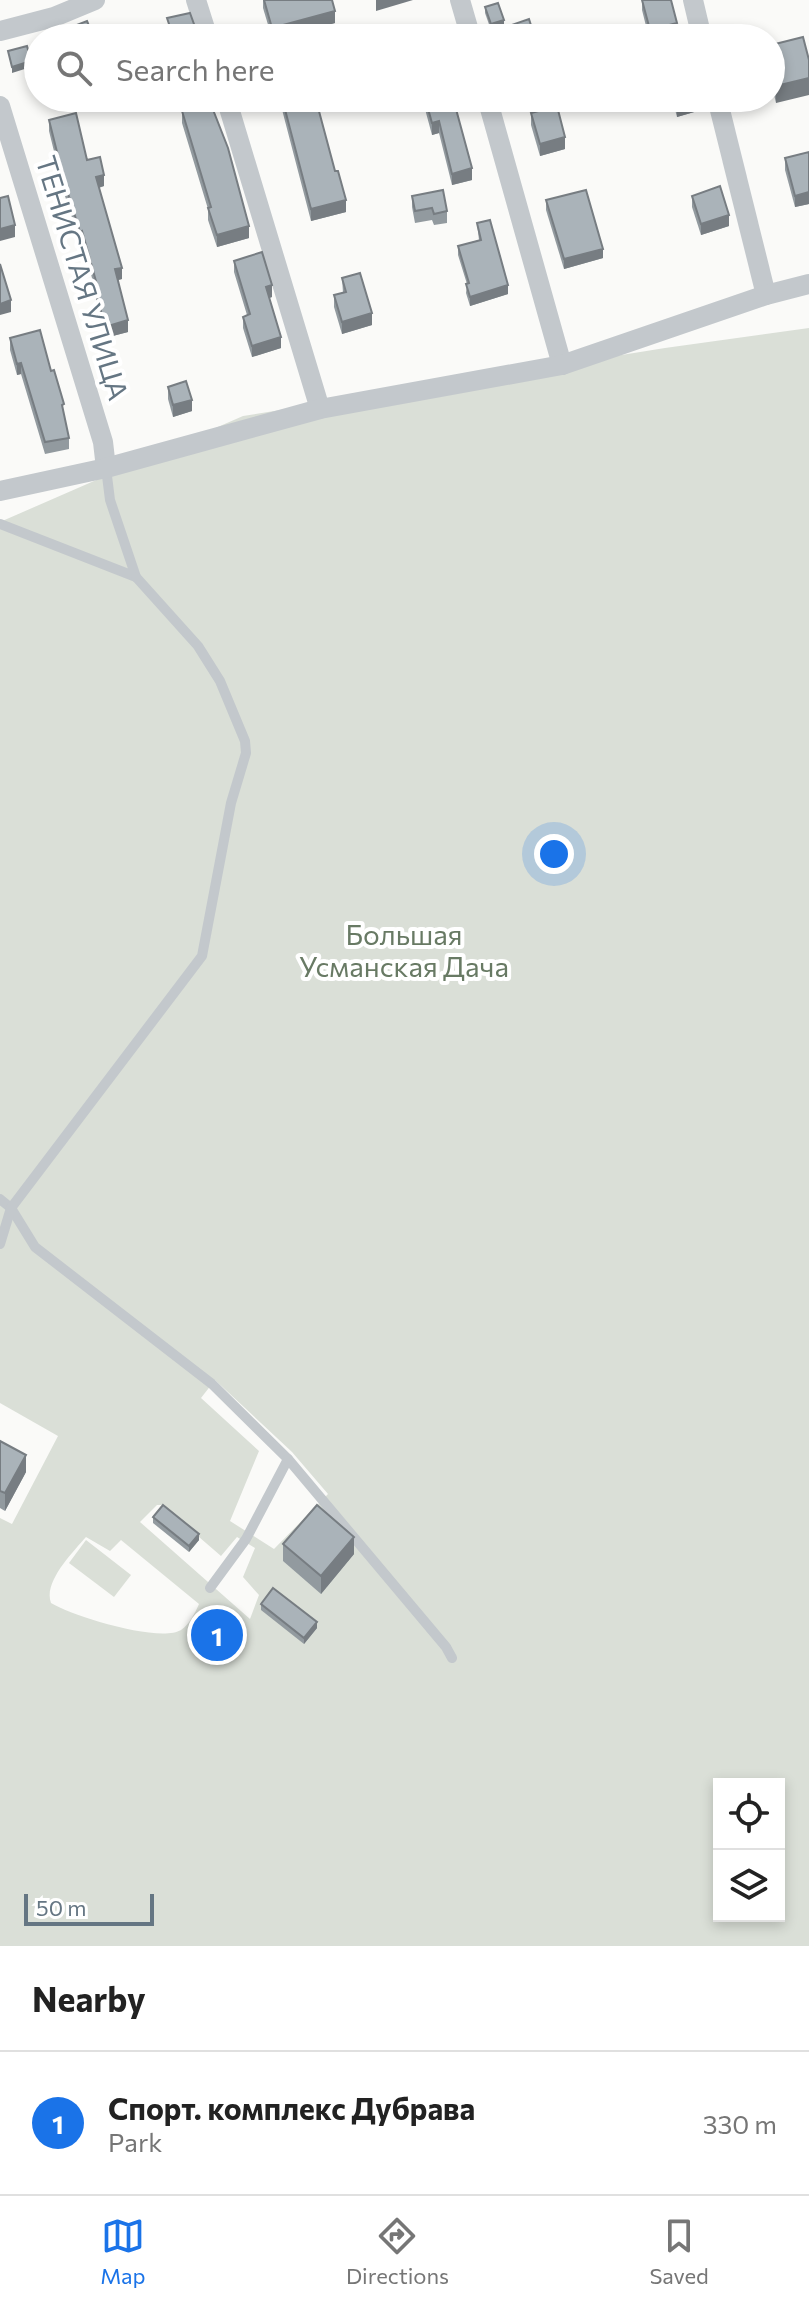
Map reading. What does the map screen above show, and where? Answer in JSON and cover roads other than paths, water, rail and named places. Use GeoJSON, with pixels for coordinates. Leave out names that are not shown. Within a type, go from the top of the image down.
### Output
{"type":"FeatureCollection","features":[{"type":"Feature","properties":{"kind":"street"},"geometry":{"type":"LineString","coordinates":[[0,31],[51,8],[95,0]]}},
{"type":"Feature","properties":{"kind":"street"},"geometry":{"type":"LineString","coordinates":[[196,0],[204,24]]}},
{"type":"Feature","properties":{"kind":"street"},"geometry":{"type":"LineString","coordinates":[[460,0],[467,24]]}},
{"type":"Feature","properties":{"kind":"street"},"geometry":{"type":"LineString","coordinates":[[693,0],[699,24]]}},
{"type":"Feature","properties":{"kind":"street","name":"ТЕНИСТАЯ УЛИЦА"},"geometry":{"type":"LineString","coordinates":[[0,106],[103,442],[106,468]]}},
{"type":"Feature","properties":{"kind":"street"},"geometry":{"type":"LineString","coordinates":[[230,112],[320,409]]}},
{"type":"Feature","properties":{"kind":"street"},"geometry":{"type":"LineString","coordinates":[[491,112],[562,365]]}},
{"type":"Feature","properties":{"kind":"street"},"geometry":{"type":"LineString","coordinates":[[720,112],[766,295]]}},
{"type":"Feature","properties":{"kind":"street"},"geometry":{"type":"LineString","coordinates":[[0,491],[106,468],[320,409],[562,365],[766,295],[809,284]]}},
{"type":"Feature","properties":{"kind":"lane"},"geometry":{"type":"LineString","coordinates":[[0,1244],[11,1208],[202,956],[231,803],[246,753],[245,741],[220,681],[198,646],[136,577],[110,500],[106,468]]}},
{"type":"Feature","properties":{"kind":"lane"},"geometry":{"type":"LineString","coordinates":[[0,524],[136,577]]}},
{"type":"Feature","properties":{"kind":"lane"},"geometry":{"type":"LineString","coordinates":[[0,1199],[11,1208],[35,1247],[212,1384],[288,1459],[452,1658]]}},
{"type":"Feature","properties":{"kind":"lane"},"geometry":{"type":"LineString","coordinates":[[210,1588],[246,1539],[288,1459]]}},
{"type":"Feature","properties":{"kind":"place","name":"Спорт. комплекс Дубрава"},"geometry":{"type":"Point","coordinates":[217,1635]}},
{"type":"Feature","properties":{"kind":"park label","name":"Большая Усманская Дача"},"geometry":{"type":"Point","coordinates":[404,951]}}]}
